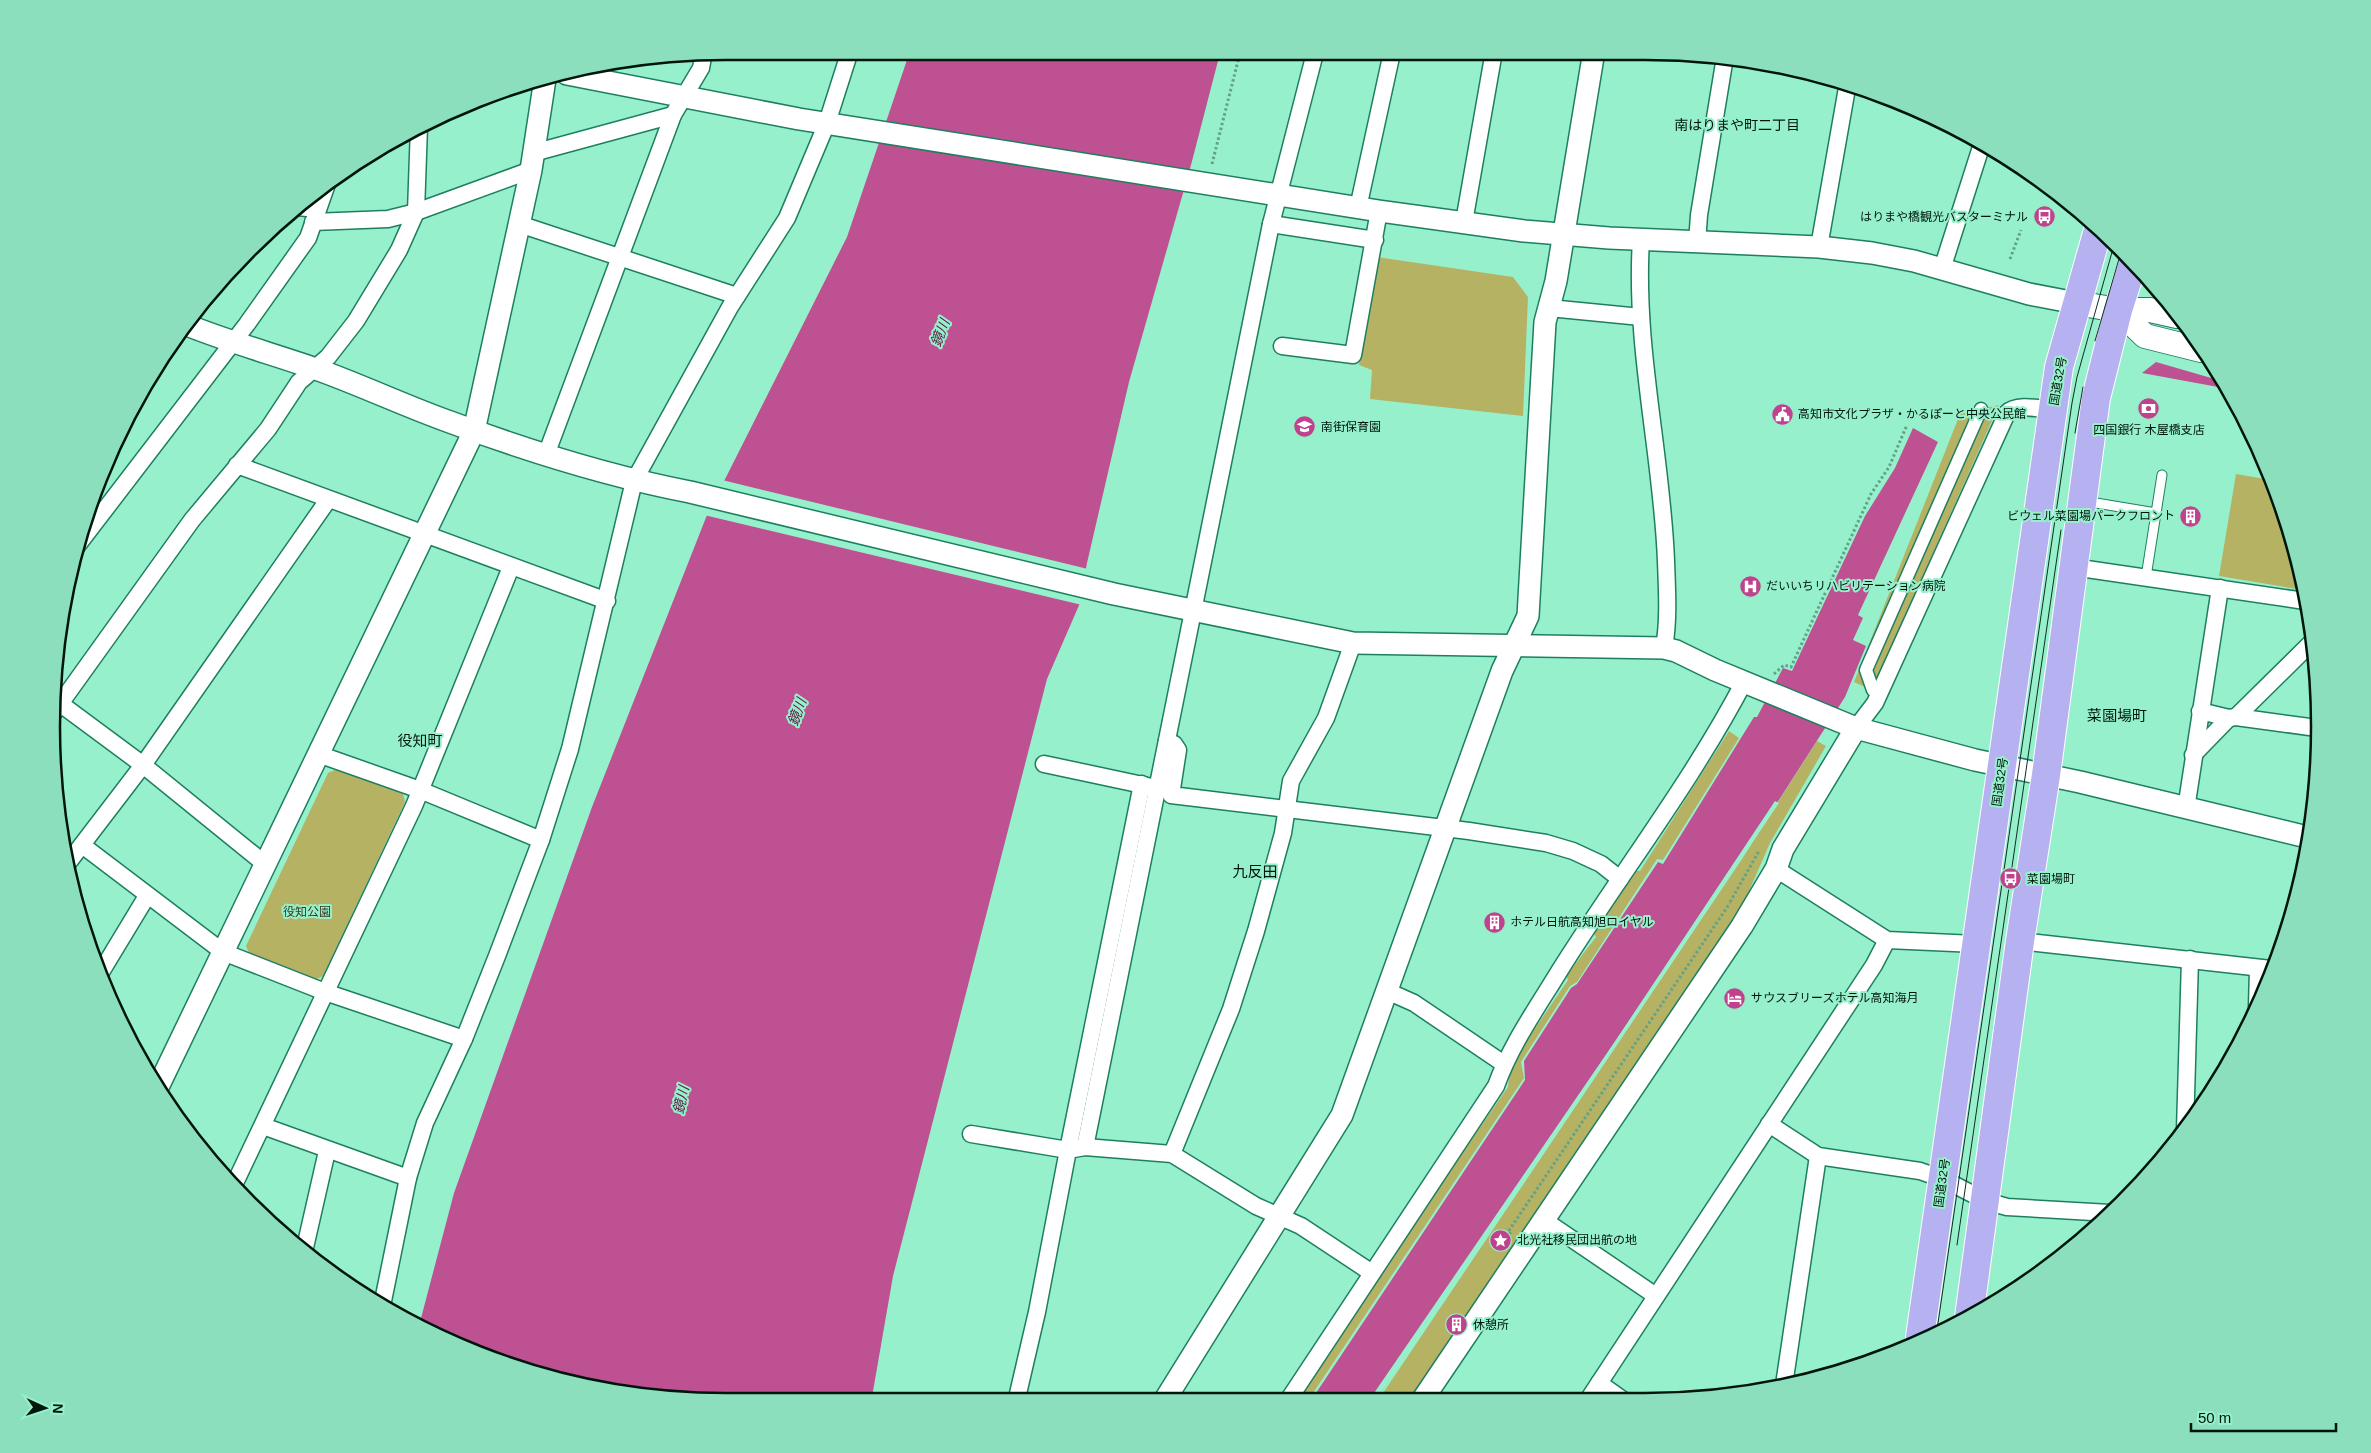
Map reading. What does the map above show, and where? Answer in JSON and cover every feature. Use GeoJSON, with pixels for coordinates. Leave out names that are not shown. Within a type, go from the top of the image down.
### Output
{"type":"FeatureCollection","features":[{"type":"Feature","properties":{"kind":"highway","name":"国道32号"},"geometry":{"type":"LineString","coordinates":[[1921,1332],[2059,367],[2096,236]]}},
{"type":"Feature","properties":{"kind":"highway"},"geometry":{"type":"LineString","coordinates":[[1970,1308],[2020,941],[2046,775],[2096,398],[2118,310],[2131,271]]}},
{"type":"Feature","properties":{"kind":"main road"},"geometry":{"type":"LineString","coordinates":[[2076,303],[2118,310],[2150,310],[2167,314]]}},
{"type":"Feature","properties":{"kind":"main road"},"geometry":{"type":"LineString","coordinates":[[2118,310],[2145,336],[2193,348]]}},
{"type":"Feature","properties":{"kind":"street"},"geometry":{"type":"LineString","coordinates":[[384,1298],[408,1178],[425,1123],[464,1039],[541,840],[570,748],[607,601],[634,481],[737,296],[787,218],[827,123],[847,60]]}},
{"type":"Feature","properties":{"kind":"street"},"geometry":{"type":"LineString","coordinates":[[1018,1393],[1038,1312],[1068,1150],[1149,786],[1167,741],[1278,194],[1313,60]]}},
{"type":"Feature","properties":{"kind":"street"},"geometry":{"type":"LineString","coordinates":[[1358,208],[1390,60]]}},
{"type":"Feature","properties":{"kind":"street"},"geometry":{"type":"LineString","coordinates":[[1464,222],[1492,60]]}},
{"type":"Feature","properties":{"kind":"street"},"geometry":{"type":"LineString","coordinates":[[1169,1393],[1342,1115],[1502,671],[1516,645],[1528,616],[1545,322],[1556,281],[1562,234],[1592,60]]}},
{"type":"Feature","properties":{"kind":"street"},"geometry":{"type":"LineString","coordinates":[[546,455],[674,115],[701,68],[703,61]]}},
{"type":"Feature","properties":{"kind":"street"},"geometry":{"type":"LineString","coordinates":[[1697,243],[1699,215],[1724,65]]}},
{"type":"Feature","properties":{"kind":"street"},"geometry":{"type":"LineString","coordinates":[[581,77],[799,119],[1211,174],[1278,194],[1379,211],[1562,234],[1641,240],[1819,248],[1872,253],[1942,269],[2029,294],[2076,303]]}},
{"type":"Feature","properties":{"kind":"street"},"geometry":{"type":"LineString","coordinates":[[162,1080],[474,431],[532,162],[544,86]]}},
{"type":"Feature","properties":{"kind":"street"},"geometry":{"type":"LineString","coordinates":[[1819,248],[1846,91]]}},
{"type":"Feature","properties":{"kind":"street"},"geometry":{"type":"LineString","coordinates":[[305,210],[315,216],[388,219],[416,212],[532,162],[674,115]]}},
{"type":"Feature","properties":{"kind":"street"},"geometry":{"type":"LineString","coordinates":[[61,700],[192,520],[268,429],[299,382],[328,358],[356,321],[399,250],[416,212],[419,136]]}},
{"type":"Feature","properties":{"kind":"street"},"geometry":{"type":"LineString","coordinates":[[1942,269],[1980,150]]}},
{"type":"Feature","properties":{"kind":"street"},"geometry":{"type":"LineString","coordinates":[[90,529],[232,343],[308,238],[322,197]]}},
{"type":"Feature","properties":{"kind":"street"},"geometry":{"type":"LineString","coordinates":[[1282,346],[1353,355],[1379,211]]}},
{"type":"Feature","properties":{"kind":"street"},"geometry":{"type":"LineString","coordinates":[[519,224],[737,296]]}},
{"type":"Feature","properties":{"kind":"street"},"geometry":{"type":"LineString","coordinates":[[1270,231],[1375,240]]}},
{"type":"Feature","properties":{"kind":"street"},"geometry":{"type":"LineString","coordinates":[[1641,240],[1640,317],[1665,530],[1668,625],[1664,648]]}},
{"type":"Feature","properties":{"kind":"street"},"geometry":{"type":"LineString","coordinates":[[1548,308],[1640,317]]}},
{"type":"Feature","properties":{"kind":"street"},"geometry":{"type":"LineString","coordinates":[[193,327],[232,343],[316,369],[474,431],[634,481],[690,492],[1114,594],[1352,643],[1664,648],[1676,651],[1744,682],[1770,683],[1834,721],[1856,728],[2003,766],[2301,836]]}},
{"type":"Feature","properties":{"kind":"street"},"geometry":{"type":"LineString","coordinates":[[1427,1393],[1742,926],[1776,868],[1783,849],[1856,728],[1875,703],[2007,413],[2011,409],[2020,408],[2053,410]]}},
{"type":"Feature","properties":{"kind":"street"},"geometry":{"type":"LineString","coordinates":[[1873,690],[1866,670],[1981,409]]}},
{"type":"Feature","properties":{"kind":"street"},"geometry":{"type":"LineString","coordinates":[[237,465],[607,601]]}},
{"type":"Feature","properties":{"kind":"street"},"geometry":{"type":"LineString","coordinates":[[73,857],[143,764],[328,500]]}},
{"type":"Feature","properties":{"kind":"street"},"geometry":{"type":"LineString","coordinates":[[237,1179],[420,790],[511,567]]}},
{"type":"Feature","properties":{"kind":"street"},"geometry":{"type":"LineString","coordinates":[[2073,567],[2299,600]]}},
{"type":"Feature","properties":{"kind":"street"},"geometry":{"type":"LineString","coordinates":[[2186,809],[2220,588]]}},
{"type":"Feature","properties":{"kind":"street"},"geometry":{"type":"LineString","coordinates":[[1172,1154],[1233,1000],[1278,851],[1291,781],[1326,718],[1352,643]]}},
{"type":"Feature","properties":{"kind":"street"},"geometry":{"type":"LineString","coordinates":[[2193,754],[2306,648]]}},
{"type":"Feature","properties":{"kind":"street"},"geometry":{"type":"LineString","coordinates":[[1293,1393],[1496,1086],[1504,1064],[1587,928],[1734,703],[1744,682]]}},
{"type":"Feature","properties":{"kind":"street"},"geometry":{"type":"LineString","coordinates":[[60,709],[143,764],[265,864]]}},
{"type":"Feature","properties":{"kind":"street"},"geometry":{"type":"LineString","coordinates":[[2200,711],[2232,718],[2311,727]]}},
{"type":"Feature","properties":{"kind":"street"},"geometry":{"type":"LineString","coordinates":[[1167,741],[1174,744],[1178,750],[1171,795],[1445,829],[1562,847],[1601,864],[1620,879]]}},
{"type":"Feature","properties":{"kind":"street"},"geometry":{"type":"LineString","coordinates":[[318,754],[420,790],[541,840]]}},
{"type":"Feature","properties":{"kind":"street"},"geometry":{"type":"LineString","coordinates":[[1044,764],[1149,786]]}},
{"type":"Feature","properties":{"kind":"street"},"geometry":{"type":"LineString","coordinates":[[1085,1147],[1149,786]]}},
{"type":"Feature","properties":{"kind":"street"},"geometry":{"type":"LineString","coordinates":[[82,845],[223,952],[325,992],[464,1039]]}},
{"type":"Feature","properties":{"kind":"street"},"geometry":{"type":"LineString","coordinates":[[1776,868],[1886,940],[1976,944]]}},
{"type":"Feature","properties":{"kind":"street"},"geometry":{"type":"LineString","coordinates":[[105,966],[147,896]]}},
{"type":"Feature","properties":{"kind":"street"},"geometry":{"type":"LineString","coordinates":[[1593,1393],[1874,965],[1886,940]]}},
{"type":"Feature","properties":{"kind":"street"},"geometry":{"type":"LineString","coordinates":[[2020,941],[2264,968]]}},
{"type":"Feature","properties":{"kind":"street"},"geometry":{"type":"LineString","coordinates":[[2185,1115],[2190,959]]}},
{"type":"Feature","properties":{"kind":"street"},"geometry":{"type":"LineString","coordinates":[[1387,991],[1414,1003],[1504,1064]]}},
{"type":"Feature","properties":{"kind":"street"},"geometry":{"type":"LineString","coordinates":[[1769,1124],[1818,1156],[1920,1171],[1943,1179],[1986,1201],[2013,1208],[2101,1213]]}},
{"type":"Feature","properties":{"kind":"street"},"geometry":{"type":"LineString","coordinates":[[263,1126],[327,1151],[408,1178]]}},
{"type":"Feature","properties":{"kind":"street"},"geometry":{"type":"LineString","coordinates":[[972,1134],[1068,1150],[1085,1147],[1172,1154],[1279,1217],[1301,1226],[1372,1273]]}},
{"type":"Feature","properties":{"kind":"street"},"geometry":{"type":"LineString","coordinates":[[306,1243],[327,1151]]}},
{"type":"Feature","properties":{"kind":"street"},"geometry":{"type":"LineString","coordinates":[[1785,1378],[1818,1156]]}},
{"type":"Feature","properties":{"kind":"street"},"geometry":{"type":"LineString","coordinates":[[1544,1220],[1656,1296]]}},
{"type":"Feature","properties":{"kind":"street"},"geometry":{"type":"LineString","coordinates":[[1599,1383],[1613,1393]]}},
{"type":"Feature","properties":{"kind":"lane"},"geometry":{"type":"LineString","coordinates":[[2146,577],[2162,475]]}},
{"type":"Feature","properties":{"kind":"lane"},"geometry":{"type":"LineString","coordinates":[[2082,501],[2156,513]]}},
{"type":"Feature","properties":{"kind":"path"},"geometry":{"type":"LineString","coordinates":[[1211,174],[1238,60]]}},
{"type":"Feature","properties":{"kind":"path"},"geometry":{"type":"LineString","coordinates":[[2010,259],[2021,230]]}},
{"type":"Feature","properties":{"kind":"path"},"geometry":{"type":"LineString","coordinates":[[1770,683],[1784,665],[1791,667],[1871,494],[1889,467],[1907,425]]}},
{"type":"Feature","properties":{"kind":"green space"},"geometry":{"type":"Polygon","coordinates":[[[1377,257],[1513,277],[1528,297],[1523,416],[1370,399],[1372,370],[1359,365],[1377,257]]]}},
{"type":"Feature","properties":{"kind":"green space"},"geometry":{"type":"Polygon","coordinates":[[[1999,405],[1872,690],[1854,682],[1960,414],[1999,405]]]}},
{"type":"Feature","properties":{"kind":"green space"},"geometry":{"type":"Polygon","coordinates":[[[2236,474],[2263,479],[2276,512],[2296,589],[2219,576],[2236,474]]]}},
{"type":"Feature","properties":{"kind":"green space"},"geometry":{"type":"Polygon","coordinates":[[[1729,731],[1739,738],[1663,860],[1657,859],[1577,982],[1570,986],[1521,1062],[1524,1078],[1313,1393],[1302,1393],[1387,1262],[1508,1087],[1510,1065],[1568,980],[1566,976],[1596,937],[1592,931],[1635,871],[1640,871],[1729,731]]]}},
{"type":"Feature","properties":{"kind":"green space"},"geometry":{"type":"Polygon","coordinates":[[[1817,741],[1826,746],[1770,843],[1739,914],[1415,1393],[1383,1393],[1742,859],[1817,741]]]}},
{"type":"Feature","properties":{"kind":"green space","name":"役知公園"},"geometry":{"type":"Polygon","coordinates":[[[337,769],[403,794],[405,802],[323,976],[315,980],[250,955],[246,946],[328,773],[337,769]]]}},
{"type":"Feature","properties":{"kind":"water","name":"鏡川"},"geometry":{"type":"Polygon","coordinates":[[[907,60],[1218,60],[1191,165],[1129,382],[1087,563],[1080,603],[1047,679],[893,1276],[873,1393],[683,1392],[596,1380],[554,1370],[512,1358],[471,1342],[421,1318],[454,1193],[592,807],[707,515],[847,237],[907,60]]]}},
{"type":"Feature","properties":{"kind":"water"},"geometry":{"type":"Polygon","coordinates":[[[2156,362],[2213,379],[2218,387],[2142,373],[2156,362]]]}},
{"type":"Feature","properties":{"kind":"water"},"geometry":{"type":"Polygon","coordinates":[[[1913,428],[1938,442],[1858,615],[1863,618],[1853,640],[1866,646],[1845,697],[1752,842],[1616,1040],[1381,1393],[1316,1393],[1525,1080],[1524,1061],[1571,988],[1577,984],[1658,862],[1663,864],[1754,717],[1757,717],[1783,668],[1792,671],[1865,516],[1895,468],[1913,428]]]}},
{"type":"Feature","properties":{"kind":"pier"},"geometry":{"type":"Polygon","coordinates":[[[722,480],[1088,569],[1082,605],[704,515],[722,480]]]}},
{"type":"Feature","properties":{"kind":"pier"},"geometry":{"type":"Polygon","coordinates":[[[1775,801],[1779,803],[1381,1393],[1374,1393],[1616,1040],[1775,801]]]}},
{"type":"Feature","properties":{"kind":"tram line"},"geometry":{"type":"LineString","coordinates":[[1938,1325],[2072,403],[2077,377],[2112,251]]}},
{"type":"Feature","properties":{"kind":"tram line"},"geometry":{"type":"LineString","coordinates":[[2095,341],[2119,258]]}},
{"type":"Feature","properties":{"kind":"tram line"},"geometry":{"type":"LineString","coordinates":[[2075,433],[2083,387]]}},
{"type":"Feature","properties":{"kind":"tram line"},"geometry":{"type":"LineString","coordinates":[[1957,1245],[2061,530]]}},
{"type":"Feature","properties":{"kind":"place","name":"はりまや橋観光バスターミナル"},"geometry":{"type":"Point","coordinates":[2044,217]}},
{"type":"Feature","properties":{"kind":"place","name":"四国銀行 木屋橋支店"},"geometry":{"type":"Point","coordinates":[2149,409]}},
{"type":"Feature","properties":{"kind":"place","name":"高知市文化プラザ・かるぽーと中央公民館"},"geometry":{"type":"Point","coordinates":[1782,414]}},
{"type":"Feature","properties":{"kind":"place","name":"南街保育園"},"geometry":{"type":"Point","coordinates":[1305,427]}},
{"type":"Feature","properties":{"kind":"place","name":"ビウェル菜園場パークフロント"},"geometry":{"type":"Point","coordinates":[2191,516]}},
{"type":"Feature","properties":{"kind":"place","name":"だいいちリハビリテーション病院"},"geometry":{"type":"Point","coordinates":[1750,586]}},
{"type":"Feature","properties":{"kind":"place","name":"菜園場町"},"geometry":{"type":"Point","coordinates":[2011,879]}},
{"type":"Feature","properties":{"kind":"place","name":"ホテル日航高知旭ロイヤル"},"geometry":{"type":"Point","coordinates":[1494,922]}},
{"type":"Feature","properties":{"kind":"place","name":"サウスブリーズホテル高知海月"},"geometry":{"type":"Point","coordinates":[1735,998]}},
{"type":"Feature","properties":{"kind":"place","name":"北光社移民団出航の地"},"geometry":{"type":"Point","coordinates":[1501,1240]}},
{"type":"Feature","properties":{"kind":"place","name":"休憩所"},"geometry":{"type":"Point","coordinates":[1457,1325]}},
{"type":"Feature","properties":{"kind":"district","name":"南はりまや町二丁目"},"geometry":{"type":"Point","coordinates":[1737,125]}},
{"type":"Feature","properties":{"kind":"district","name":"菜園場町"},"geometry":{"type":"Point","coordinates":[2117,716]}},
{"type":"Feature","properties":{"kind":"district","name":"役知町"},"geometry":{"type":"Point","coordinates":[420,741]}},
{"type":"Feature","properties":{"kind":"district","name":"九反田"},"geometry":{"type":"Point","coordinates":[1255,872]}}]}
